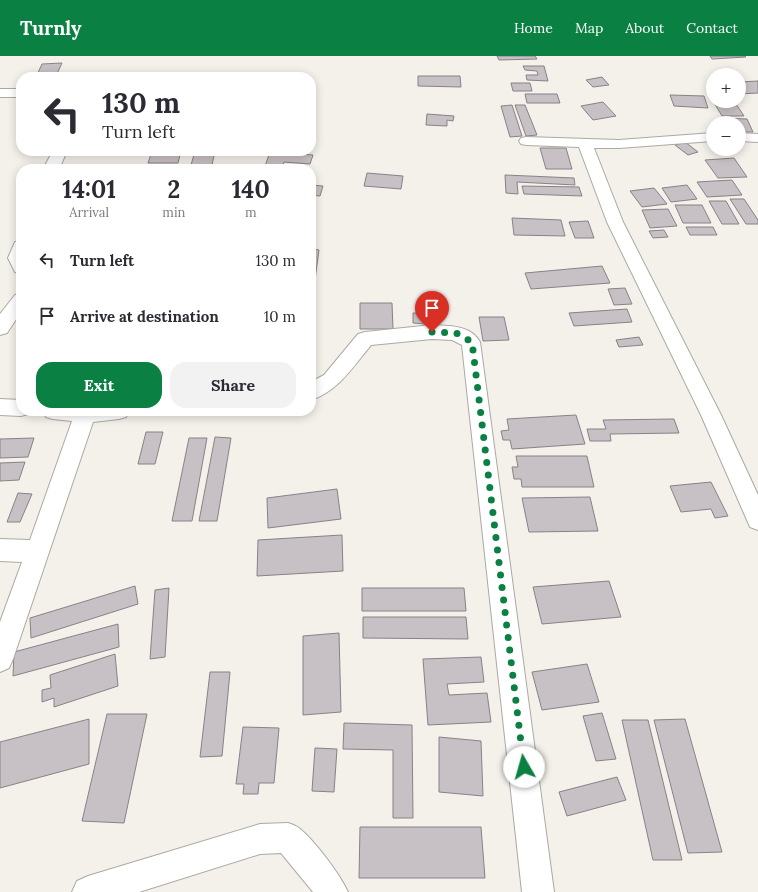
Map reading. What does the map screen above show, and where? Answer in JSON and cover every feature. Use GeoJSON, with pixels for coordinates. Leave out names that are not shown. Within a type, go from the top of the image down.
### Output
{"type":"FeatureCollection","features":[{"type":"Feature","properties":{"kind":"street"},"geometry":{"type":"LineString","coordinates":[[0,93],[16,93]]}},
{"type":"Feature","properties":{"kind":"street"},"geometry":{"type":"LineString","coordinates":[[746,137],[758,138]]}},
{"type":"Feature","properties":{"kind":"street"},"geometry":{"type":"LineString","coordinates":[[526,141],[619,144],[706,138]]}},
{"type":"Feature","properties":{"kind":"street"},"geometry":{"type":"LineString","coordinates":[[585,143],[615,222],[711,415],[758,520]]}},
{"type":"Feature","properties":{"kind":"street"},"geometry":{"type":"LineString","coordinates":[[0,328],[16,306]]}},
{"type":"Feature","properties":{"kind":"street"},"geometry":{"type":"LineString","coordinates":[[316,389],[332,380],[364,339],[432,332],[456,333],[472,342],[538,892]]}},
{"type":"Feature","properties":{"kind":"street"},"geometry":{"type":"LineString","coordinates":[[0,407],[16,408]]}},
{"type":"Feature","properties":{"kind":"street"},"geometry":{"type":"LineString","coordinates":[[0,659],[84,416]]}},
{"type":"Feature","properties":{"kind":"street"},"geometry":{"type":"LineString","coordinates":[[0,550],[38,551]]}},
{"type":"Feature","properties":{"kind":"street"},"geometry":{"type":"LineString","coordinates":[[88,892],[260,839],[288,838],[312,865],[332,892]]}},
{"type":"Feature","properties":{"kind":"building"},"geometry":{"type":"Polygon","coordinates":[[[497,56],[535,56],[537,59],[499,60],[497,56]]]}},
{"type":"Feature","properties":{"kind":"building"},"geometry":{"type":"Polygon","coordinates":[[[710,56],[745,56],[746,57],[712,59],[710,56]]]}},
{"type":"Feature","properties":{"kind":"building"},"geometry":{"type":"Polygon","coordinates":[[[62,63],[58,72],[38,72],[42,64],[62,63]]]}},
{"type":"Feature","properties":{"kind":"building"},"geometry":{"type":"Polygon","coordinates":[[[523,66],[544,66],[548,81],[527,80],[526,75],[538,75],[537,71],[525,70],[523,66]]]}},
{"type":"Feature","properties":{"kind":"building"},"geometry":{"type":"Polygon","coordinates":[[[418,76],[460,76],[461,87],[418,86],[418,76]]]}},
{"type":"Feature","properties":{"kind":"building"},"geometry":{"type":"Polygon","coordinates":[[[602,77],[609,85],[593,87],[586,80],[602,77]]]}},
{"type":"Feature","properties":{"kind":"building"},"geometry":{"type":"Polygon","coordinates":[[[758,81],[758,93],[746,94],[746,82],[758,81]]]}},
{"type":"Feature","properties":{"kind":"building"},"geometry":{"type":"Polygon","coordinates":[[[511,83],[530,83],[532,91],[513,91],[511,83]]]}},
{"type":"Feature","properties":{"kind":"building"},"geometry":{"type":"Polygon","coordinates":[[[525,94],[557,94],[560,103],[527,103],[525,94]]]}},
{"type":"Feature","properties":{"kind":"building"},"geometry":{"type":"Polygon","coordinates":[[[670,95],[704,96],[706,102],[706,108],[674,106],[670,95]]]}},
{"type":"Feature","properties":{"kind":"building"},"geometry":{"type":"Polygon","coordinates":[[[603,102],[616,116],[593,120],[581,106],[603,102]]]}},
{"type":"Feature","properties":{"kind":"building"},"geometry":{"type":"Polygon","coordinates":[[[512,105],[522,136],[510,137],[501,106],[512,105]]]}},
{"type":"Feature","properties":{"kind":"building"},"geometry":{"type":"Polygon","coordinates":[[[515,105],[525,105],[537,135],[526,136],[515,105]]]}},
{"type":"Feature","properties":{"kind":"building"},"geometry":{"type":"Polygon","coordinates":[[[717,108],[739,108],[744,116],[722,116],[717,108]]]}},
{"type":"Feature","properties":{"kind":"building"},"geometry":{"type":"Polygon","coordinates":[[[427,114],[454,116],[453,121],[447,120],[447,126],[426,125],[427,114]]]}},
{"type":"Feature","properties":{"kind":"building"},"geometry":{"type":"Polygon","coordinates":[[[746,119],[747,119],[753,132],[746,132],[746,119]]]}},
{"type":"Feature","properties":{"kind":"building"},"geometry":{"type":"Polygon","coordinates":[[[685,142],[698,152],[688,155],[675,145],[685,142]]]}},
{"type":"Feature","properties":{"kind":"building"},"geometry":{"type":"Polygon","coordinates":[[[540,148],[566,148],[572,169],[546,169],[540,148]]]}},
{"type":"Feature","properties":{"kind":"building"},"geometry":{"type":"Polygon","coordinates":[[[150,156],[180,156],[178,163],[148,163],[150,156]]]}},
{"type":"Feature","properties":{"kind":"building"},"geometry":{"type":"Polygon","coordinates":[[[194,156],[214,156],[212,164],[191,164],[194,156]]]}},
{"type":"Feature","properties":{"kind":"building"},"geometry":{"type":"Polygon","coordinates":[[[269,156],[313,156],[310,164],[284,162],[283,164],[266,164],[269,156]]]}},
{"type":"Feature","properties":{"kind":"building"},"geometry":{"type":"Polygon","coordinates":[[[734,158],[747,177],[718,178],[705,160],[734,158]]]}},
{"type":"Feature","properties":{"kind":"building"},"geometry":{"type":"Polygon","coordinates":[[[367,173],[403,176],[401,189],[364,186],[367,173]]]}},
{"type":"Feature","properties":{"kind":"building"},"geometry":{"type":"Polygon","coordinates":[[[505,175],[574,178],[575,185],[517,182],[518,194],[506,193],[505,175]]]}},
{"type":"Feature","properties":{"kind":"building"},"geometry":{"type":"Polygon","coordinates":[[[732,180],[742,195],[707,197],[697,182],[732,180]]]}},
{"type":"Feature","properties":{"kind":"building"},"geometry":{"type":"Polygon","coordinates":[[[316,185],[323,186],[320,196],[316,196],[316,185]]]}},
{"type":"Feature","properties":{"kind":"building"},"geometry":{"type":"Polygon","coordinates":[[[687,185],[697,199],[671,202],[662,188],[687,185]]]}},
{"type":"Feature","properties":{"kind":"building"},"geometry":{"type":"Polygon","coordinates":[[[522,186],[579,187],[582,196],[524,194],[522,186]]]}},
{"type":"Feature","properties":{"kind":"building"},"geometry":{"type":"Polygon","coordinates":[[[654,188],[667,204],[642,207],[630,191],[654,188]]]}},
{"type":"Feature","properties":{"kind":"building"},"geometry":{"type":"Polygon","coordinates":[[[730,199],[744,199],[758,220],[758,224],[746,224],[730,199]]]}},
{"type":"Feature","properties":{"kind":"building"},"geometry":{"type":"Polygon","coordinates":[[[709,201],[726,201],[739,224],[722,224],[709,201]]]}},
{"type":"Feature","properties":{"kind":"building"},"geometry":{"type":"Polygon","coordinates":[[[675,205],[702,205],[711,223],[683,223],[675,205]]]}},
{"type":"Feature","properties":{"kind":"building"},"geometry":{"type":"Polygon","coordinates":[[[668,209],[677,226],[650,228],[642,210],[668,209]]]}},
{"type":"Feature","properties":{"kind":"building"},"geometry":{"type":"Polygon","coordinates":[[[512,218],[561,220],[565,236],[514,235],[512,218]]]}},
{"type":"Feature","properties":{"kind":"building"},"geometry":{"type":"Polygon","coordinates":[[[588,221],[594,238],[575,238],[569,222],[588,221]]]}},
{"type":"Feature","properties":{"kind":"building"},"geometry":{"type":"Polygon","coordinates":[[[686,227],[713,227],[717,235],[690,235],[686,227]]]}},
{"type":"Feature","properties":{"kind":"building"},"geometry":{"type":"Polygon","coordinates":[[[664,230],[668,237],[653,238],[649,231],[664,230]]]}},
{"type":"Feature","properties":{"kind":"building"},"geometry":{"type":"Polygon","coordinates":[[[316,250],[319,250],[316,272],[316,250]]]}},
{"type":"Feature","properties":{"kind":"building"},"geometry":{"type":"Polygon","coordinates":[[[602,266],[610,283],[531,289],[525,273],[602,266]]]}},
{"type":"Feature","properties":{"kind":"building"},"geometry":{"type":"Polygon","coordinates":[[[625,288],[632,304],[614,305],[608,289],[625,288]]]}},
{"type":"Feature","properties":{"kind":"building"},"geometry":{"type":"Polygon","coordinates":[[[360,303],[392,303],[393,329],[360,329],[360,303]]]}},
{"type":"Feature","properties":{"kind":"building"},"geometry":{"type":"Polygon","coordinates":[[[627,309],[632,322],[574,326],[569,313],[627,309]]]}},
{"type":"Feature","properties":{"kind":"building"},"geometry":{"type":"Polygon","coordinates":[[[413,313],[425,313],[425,324],[413,323],[413,313]]]}},
{"type":"Feature","properties":{"kind":"building"},"geometry":{"type":"Polygon","coordinates":[[[479,317],[504,317],[509,340],[483,341],[479,317]]]}},
{"type":"Feature","properties":{"kind":"building"},"geometry":{"type":"Polygon","coordinates":[[[639,337],[643,345],[619,347],[616,340],[639,337]]]}},
{"type":"Feature","properties":{"kind":"building"},"geometry":{"type":"Polygon","coordinates":[[[576,415],[585,444],[512,449],[510,440],[503,440],[501,431],[509,430],[507,419],[576,415]]]}},
{"type":"Feature","properties":{"kind":"building"},"geometry":{"type":"Polygon","coordinates":[[[674,419],[679,433],[610,434],[611,441],[590,441],[587,429],[606,429],[603,420],[674,419]]]}},
{"type":"Feature","properties":{"kind":"building"},"geometry":{"type":"Polygon","coordinates":[[[146,432],[163,432],[155,464],[138,464],[146,432]]]}},
{"type":"Feature","properties":{"kind":"building"},"geometry":{"type":"Polygon","coordinates":[[[215,437],[231,438],[217,521],[199,521],[215,437]]]}},
{"type":"Feature","properties":{"kind":"building"},"geometry":{"type":"Polygon","coordinates":[[[34,438],[28,457],[0,458],[0,439],[34,438]]]}},
{"type":"Feature","properties":{"kind":"building"},"geometry":{"type":"Polygon","coordinates":[[[189,438],[207,438],[192,521],[172,521],[189,438]]]}},
{"type":"Feature","properties":{"kind":"building"},"geometry":{"type":"Polygon","coordinates":[[[516,456],[587,456],[594,487],[522,487],[521,479],[514,479],[512,467],[518,467],[516,456]]]}},
{"type":"Feature","properties":{"kind":"building"},"geometry":{"type":"Polygon","coordinates":[[[25,462],[19,480],[0,481],[0,463],[25,462]]]}},
{"type":"Feature","properties":{"kind":"building"},"geometry":{"type":"Polygon","coordinates":[[[711,482],[728,516],[715,518],[711,509],[681,512],[670,486],[711,482]]]}},
{"type":"Feature","properties":{"kind":"building"},"geometry":{"type":"Polygon","coordinates":[[[337,489],[341,519],[268,528],[267,498],[337,489]]]}},
{"type":"Feature","properties":{"kind":"building"},"geometry":{"type":"Polygon","coordinates":[[[18,493],[32,494],[20,522],[7,522],[18,493]]]}},
{"type":"Feature","properties":{"kind":"building"},"geometry":{"type":"Polygon","coordinates":[[[590,497],[598,531],[529,532],[522,498],[590,497]]]}},
{"type":"Feature","properties":{"kind":"building"},"geometry":{"type":"Polygon","coordinates":[[[342,535],[343,571],[257,576],[258,540],[342,535]]]}},
{"type":"Feature","properties":{"kind":"building"},"geometry":{"type":"Polygon","coordinates":[[[609,581],[621,617],[542,624],[533,587],[609,581]]]}},
{"type":"Feature","properties":{"kind":"building"},"geometry":{"type":"Polygon","coordinates":[[[135,586],[138,604],[31,638],[30,618],[135,586]]]}},
{"type":"Feature","properties":{"kind":"building"},"geometry":{"type":"Polygon","coordinates":[[[169,588],[165,657],[150,659],[155,590],[169,588]]]}},
{"type":"Feature","properties":{"kind":"building"},"geometry":{"type":"Polygon","coordinates":[[[362,588],[464,588],[466,611],[362,611],[362,588]]]}},
{"type":"Feature","properties":{"kind":"building"},"geometry":{"type":"Polygon","coordinates":[[[363,617],[466,617],[468,639],[363,638],[363,617]]]}},
{"type":"Feature","properties":{"kind":"building"},"geometry":{"type":"Polygon","coordinates":[[[118,624],[119,647],[13,676],[14,652],[118,624]]]}},
{"type":"Feature","properties":{"kind":"building"},"geometry":{"type":"Polygon","coordinates":[[[339,633],[341,712],[303,715],[303,636],[339,633]]]}},
{"type":"Feature","properties":{"kind":"building"},"geometry":{"type":"Polygon","coordinates":[[[115,654],[118,686],[54,707],[54,698],[42,702],[42,690],[51,688],[50,675],[115,654]]]}},
{"type":"Feature","properties":{"kind":"building"},"geometry":{"type":"Polygon","coordinates":[[[481,657],[484,682],[447,684],[449,695],[487,693],[491,722],[428,725],[423,659],[481,657]]]}},
{"type":"Feature","properties":{"kind":"building"},"geometry":{"type":"Polygon","coordinates":[[[587,664],[599,702],[542,710],[532,672],[587,664]]]}},
{"type":"Feature","properties":{"kind":"building"},"geometry":{"type":"Polygon","coordinates":[[[210,672],[230,672],[222,756],[200,757],[210,672]]]}},
{"type":"Feature","properties":{"kind":"building"},"geometry":{"type":"Polygon","coordinates":[[[602,713],[616,759],[596,761],[583,716],[602,713]]]}},
{"type":"Feature","properties":{"kind":"building"},"geometry":{"type":"Polygon","coordinates":[[[107,714],[147,714],[124,823],[82,821],[107,714]]]}},
{"type":"Feature","properties":{"kind":"building"},"geometry":{"type":"Polygon","coordinates":[[[89,719],[89,764],[0,788],[0,742],[89,719]]]}},
{"type":"Feature","properties":{"kind":"building"},"geometry":{"type":"Polygon","coordinates":[[[685,719],[722,852],[688,853],[654,720],[685,719]]]}},
{"type":"Feature","properties":{"kind":"building"},"geometry":{"type":"Polygon","coordinates":[[[622,720],[648,720],[682,860],[653,860],[622,720]]]}},
{"type":"Feature","properties":{"kind":"building"},"geometry":{"type":"Polygon","coordinates":[[[344,723],[412,725],[413,818],[393,818],[393,750],[343,749],[344,723]]]}},
{"type":"Feature","properties":{"kind":"building"},"geometry":{"type":"Polygon","coordinates":[[[243,727],[279,728],[274,783],[259,783],[258,794],[243,794],[244,784],[236,784],[243,727]]]}},
{"type":"Feature","properties":{"kind":"building"},"geometry":{"type":"Polygon","coordinates":[[[439,737],[481,741],[483,796],[439,792],[439,737]]]}},
{"type":"Feature","properties":{"kind":"building"},"geometry":{"type":"Polygon","coordinates":[[[315,748],[337,749],[334,792],[312,791],[315,748]]]}},
{"type":"Feature","properties":{"kind":"building"},"geometry":{"type":"Polygon","coordinates":[[[617,777],[626,800],[567,816],[559,792],[617,777]]]}},
{"type":"Feature","properties":{"kind":"building"},"geometry":{"type":"Polygon","coordinates":[[[360,827],[481,827],[485,878],[359,878],[360,827]]]}},
{"type":"Feature","properties":{"kind":"route"},"geometry":{"type":"LineString","coordinates":[[432,332],[456,333],[472,342],[524,767]]}}]}
